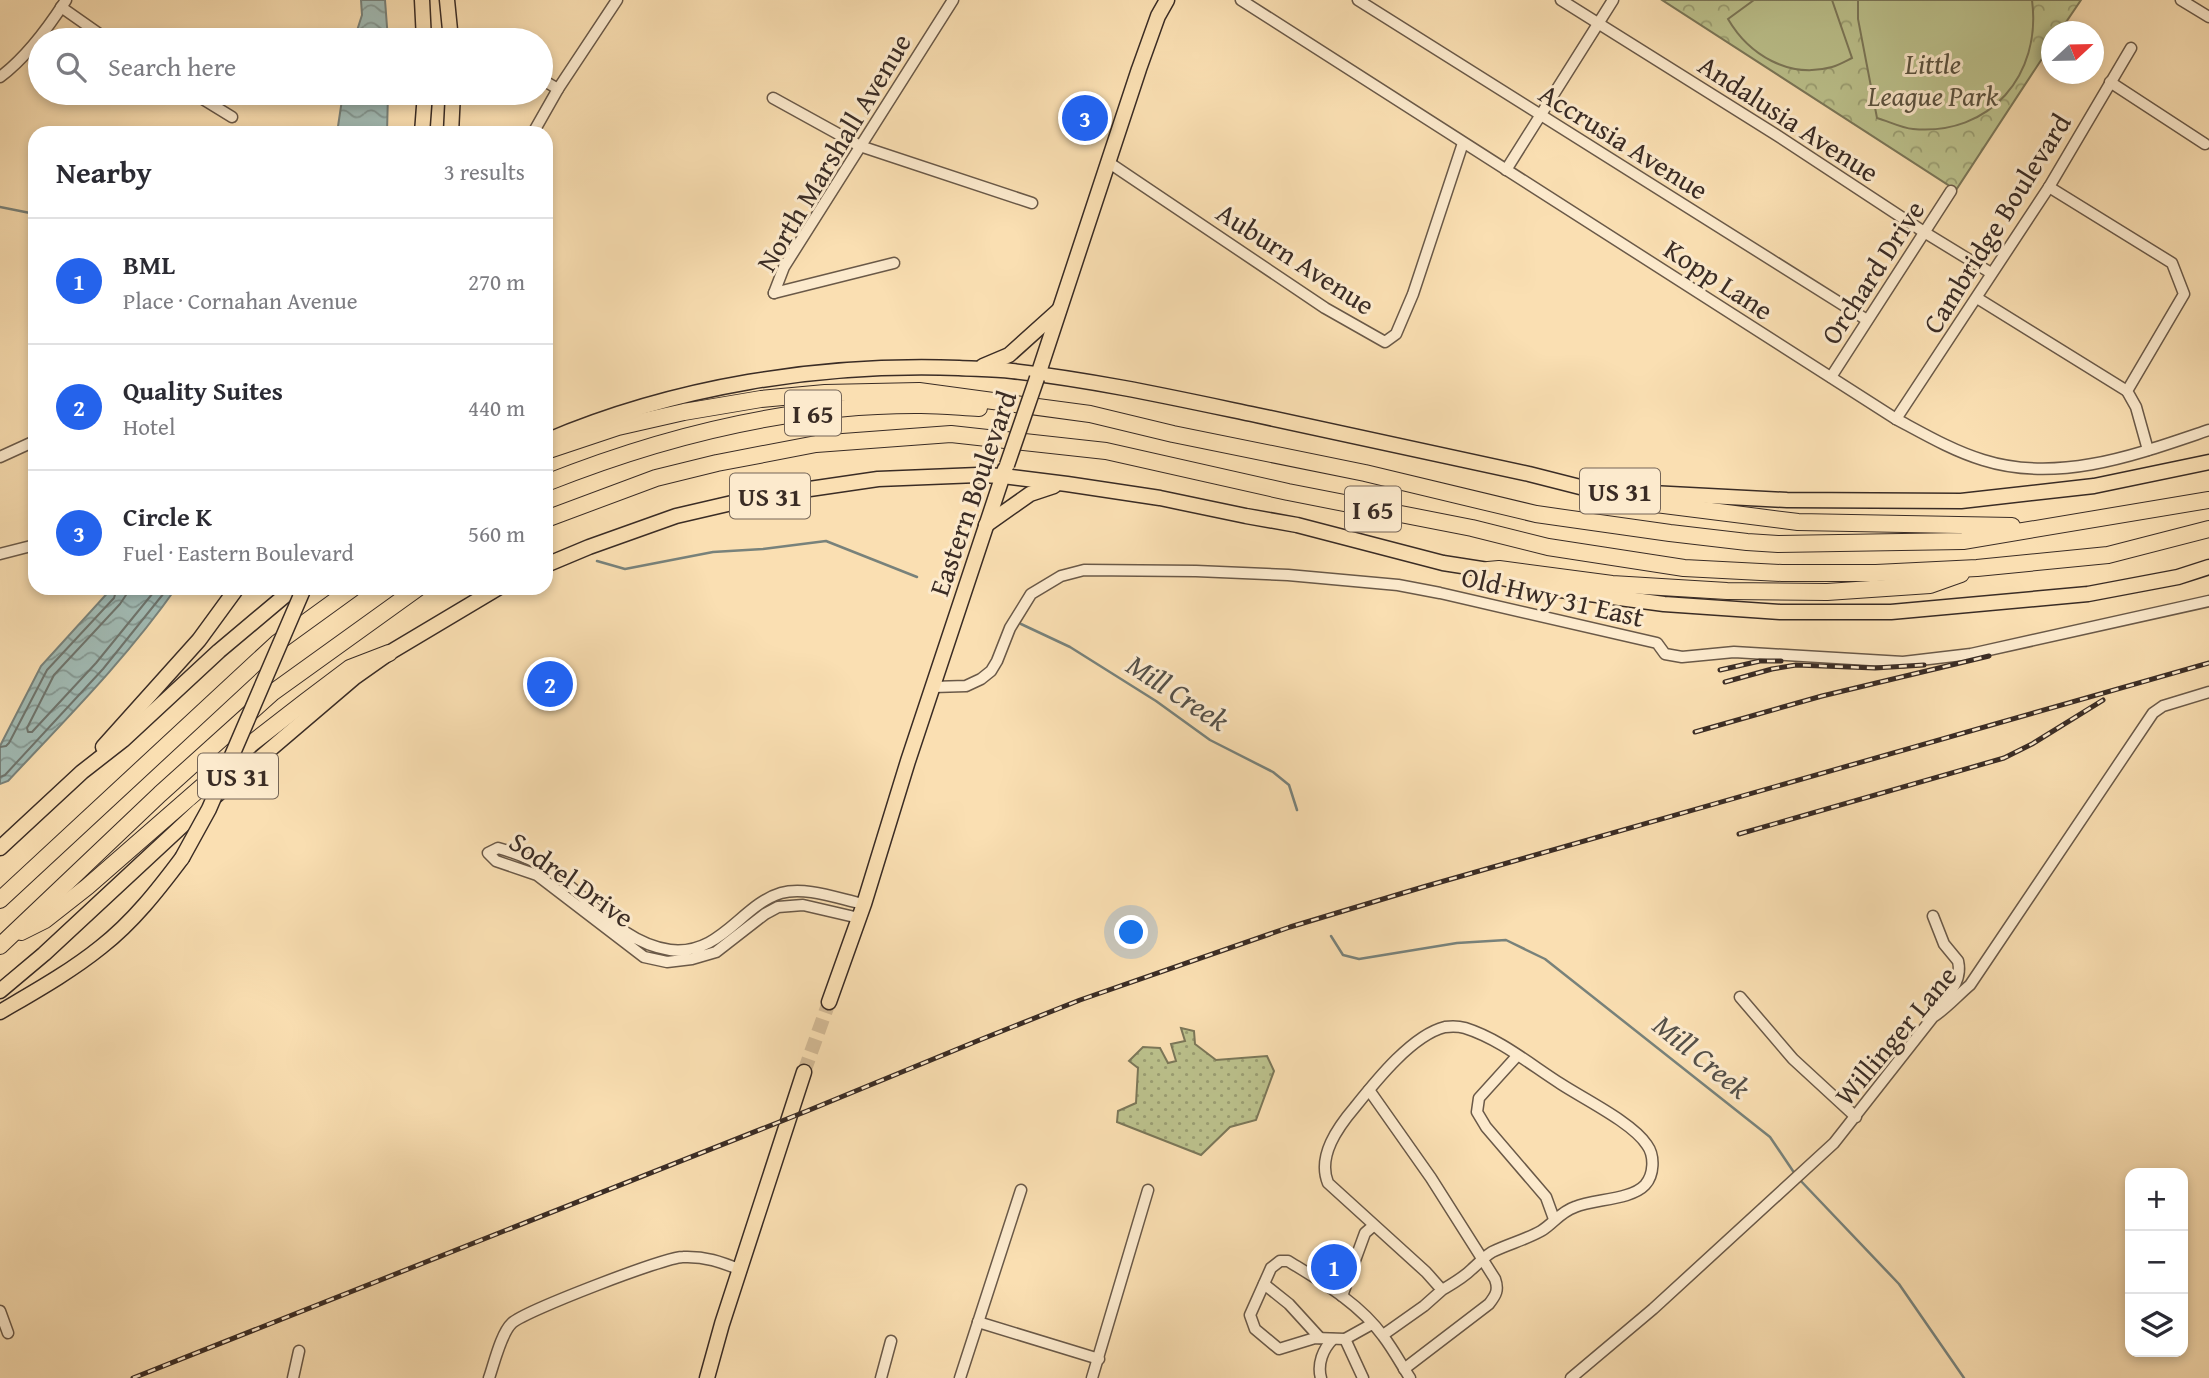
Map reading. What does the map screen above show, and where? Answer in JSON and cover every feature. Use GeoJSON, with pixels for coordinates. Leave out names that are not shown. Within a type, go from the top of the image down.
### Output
{"type":"FeatureCollection","features":[{"type":"Feature","properties":{"kind":"highway"},"geometry":{"type":"LineString","coordinates":[[553,449],[618,427],[684,412],[825,393],[919,391],[1090,414]]}},
{"type":"Feature","properties":{"kind":"highway","name":"I 65"},"geometry":{"type":"LineString","coordinates":[[553,480],[602,461],[671,440],[748,422],[833,410],[919,405],[1090,414],[1173,434],[1365,473],[1536,514],[1683,535],[1778,544],[1963,541],[2209,500]]}},
{"type":"Feature","properties":{"kind":"highway","name":"I 65"},"geometry":{"type":"LineString","coordinates":[[553,516],[656,478],[717,463],[816,444],[951,434],[1106,451],[1288,492],[1472,528],[1548,547],[1684,568],[1782,573],[1876,573],[1977,568],[2108,555],[2209,529]]}},
{"type":"Feature","properties":{"kind":"highway"},"geometry":{"type":"LineString","coordinates":[[1611,490],[1632,501],[1798,522],[2053,526]]}},
{"type":"Feature","properties":{"kind":"highway"},"geometry":{"type":"LineString","coordinates":[[1488,570],[1499,569],[1612,584],[1689,589],[1827,592],[1930,585],[1977,568]]}},
{"type":"Feature","properties":{"kind":"highway"},"geometry":{"type":"LineString","coordinates":[[0,900],[277,643],[343,595]]}},
{"type":"Feature","properties":{"kind":"highway"},"geometry":{"type":"LineString","coordinates":[[3,943],[76,872],[272,693],[408,595]]}},
{"type":"Feature","properties":{"kind":"highway"},"geometry":{"type":"LineString","coordinates":[[3,943],[45,920],[87,887],[252,743],[349,668],[389,653]]}},
{"type":"Feature","properties":{"kind":"main road"},"geometry":{"type":"LineString","coordinates":[[422,0],[423,28]]}},
{"type":"Feature","properties":{"kind":"main road"},"geometry":{"type":"LineString","coordinates":[[447,0],[450,28]]}},
{"type":"Feature","properties":{"kind":"main road","name":"Eastern Boulevard"},"geometry":{"type":"LineString","coordinates":[[829,1003],[862,911],[908,761],[1108,162],[1158,16],[1167,0]]}},
{"type":"Feature","properties":{"kind":"main road"},"geometry":{"type":"LineString","coordinates":[[1158,16],[1180,0]]}},
{"type":"Feature","properties":{"kind":"main road"},"geometry":{"type":"LineString","coordinates":[[423,126],[424,105]]}},
{"type":"Feature","properties":{"kind":"main road"},"geometry":{"type":"LineString","coordinates":[[451,126],[452,105]]}},
{"type":"Feature","properties":{"kind":"main road"},"geometry":{"type":"LineString","coordinates":[[976,369],[1009,355],[1059,310]]}},
{"type":"Feature","properties":{"kind":"main road","name":"US 31"},"geometry":{"type":"LineString","coordinates":[[553,438],[627,411],[764,379],[852,369],[922,367],[976,369],[1118,386],[1584,488],[1611,490],[1787,500],[1961,501],[2094,486],[2209,462]]}},
{"type":"Feature","properties":{"kind":"main road","name":"US 31"},"geometry":{"type":"LineString","coordinates":[[553,562],[676,516],[789,492],[878,479],[1005,471],[1061,483],[1147,495],[1297,525],[1443,563],[1488,570],[1497,578],[1560,590],[1664,604],[1780,611],[1891,612],[2088,594],[2178,577],[2209,567]]}},
{"type":"Feature","properties":{"kind":"main road"},"geometry":{"type":"LineString","coordinates":[[986,525],[1030,494],[1061,483]]}},
{"type":"Feature","properties":{"kind":"main road"},"geometry":{"type":"LineString","coordinates":[[82,772],[200,640],[232,595]]}},
{"type":"Feature","properties":{"kind":"main road"},"geometry":{"type":"LineString","coordinates":[[0,848],[82,772],[123,740],[219,651],[286,595]]}},
{"type":"Feature","properties":{"kind":"main road"},"geometry":{"type":"LineString","coordinates":[[0,1012],[102,946],[151,898],[182,858],[209,809],[301,595]]}},
{"type":"Feature","properties":{"kind":"main road","name":"US 31"},"geometry":{"type":"LineString","coordinates":[[0,991],[44,954],[199,810],[314,710],[389,653],[486,595]]}},
{"type":"Feature","properties":{"kind":"main road"},"geometry":{"type":"LineString","coordinates":[[706,1378],[804,1072]]}},
{"type":"Feature","properties":{"kind":"street"},"geometry":{"type":"LineString","coordinates":[[553,98],[617,0]]}},
{"type":"Feature","properties":{"kind":"street","name":"North Marshall Avenue"},"geometry":{"type":"LineString","coordinates":[[894,263],[774,293],[784,267],[953,0]]}},
{"type":"Feature","properties":{"kind":"street","name":"Kopp Lane"},"geometry":{"type":"LineString","coordinates":[[1241,0],[1896,419],[1957,450],[1985,461],[2010,466],[2043,469],[2074,467],[2101,463],[2209,430]]}},
{"type":"Feature","properties":{"kind":"street","name":"Accrusia Avenue"},"geometry":{"type":"LineString","coordinates":[[1358,0],[1867,320]]}},
{"type":"Feature","properties":{"kind":"street","name":"Andalusia Avenue"},"geometry":{"type":"LineString","coordinates":[[1562,0],[1992,273]]}},
{"type":"Feature","properties":{"kind":"street"},"geometry":{"type":"LineString","coordinates":[[1506,170],[1613,0]]}},
{"type":"Feature","properties":{"kind":"street"},"geometry":{"type":"LineString","coordinates":[[2181,0],[2209,17]]}},
{"type":"Feature","properties":{"kind":"street"},"geometry":{"type":"LineString","coordinates":[[45,28],[63,4],[93,28]]}},
{"type":"Feature","properties":{"kind":"street","name":"Cambridge Boulevard"},"geometry":{"type":"LineString","coordinates":[[1896,419],[2049,187],[2131,48]]}},
{"type":"Feature","properties":{"kind":"street"},"geometry":{"type":"LineString","coordinates":[[0,77],[28,51]]}},
{"type":"Feature","properties":{"kind":"street"},"geometry":{"type":"LineString","coordinates":[[2110,82],[2205,145]]}},
{"type":"Feature","properties":{"kind":"street"},"geometry":{"type":"LineString","coordinates":[[553,86],[558,89]]}},
{"type":"Feature","properties":{"kind":"street"},"geometry":{"type":"LineString","coordinates":[[773,98],[860,146],[1032,203]]}},
{"type":"Feature","properties":{"kind":"street"},"geometry":{"type":"LineString","coordinates":[[212,105],[232,117]]}},
{"type":"Feature","properties":{"kind":"street"},"geometry":{"type":"LineString","coordinates":[[537,126],[549,105]]}},
{"type":"Feature","properties":{"kind":"street","name":"Auburn Avenue"},"geometry":{"type":"LineString","coordinates":[[1108,162],[1325,308],[1385,342],[1396,334],[1413,294],[1463,143]]}},
{"type":"Feature","properties":{"kind":"street"},"geometry":{"type":"LineString","coordinates":[[2049,187],[2172,263],[2184,294],[2127,391]]}},
{"type":"Feature","properties":{"kind":"street","name":"Orchard Drive"},"geometry":{"type":"LineString","coordinates":[[1831,377],[1951,191]]}},
{"type":"Feature","properties":{"kind":"street"},"geometry":{"type":"LineString","coordinates":[[1977,298],[2127,391],[2136,407],[2148,450]]}},
{"type":"Feature","properties":{"kind":"street"},"geometry":{"type":"LineString","coordinates":[[0,457],[28,444]]}},
{"type":"Feature","properties":{"kind":"street"},"geometry":{"type":"LineString","coordinates":[[0,554],[28,547]]}},
{"type":"Feature","properties":{"kind":"street","name":"Old Hwy 31 East"},"geometry":{"type":"LineString","coordinates":[[933,687],[966,687],[981,679],[991,671],[997,661],[1010,628],[1031,594],[1061,576],[1084,570],[1288,575],[1398,585],[1657,643],[1665,654],[1682,657],[1734,652],[1903,662],[1971,654],[2209,601]]}},
{"type":"Feature","properties":{"kind":"street","name":"Willinger Lane"},"geometry":{"type":"LineString","coordinates":[[1571,1378],[1654,1309],[1834,1143],[1933,1017],[1948,1007],[1970,985],[2152,713],[2163,706],[2209,692]]}},
{"type":"Feature","properties":{"kind":"street","name":"Sodrel Drive"},"geometry":{"type":"LineString","coordinates":[[498,848],[524,856],[548,869],[629,935],[648,945],[671,950],[687,949],[718,938],[768,898],[782,893],[808,892],[862,911],[803,905],[778,907],[716,951],[692,960],[667,962],[644,957],[537,875],[496,861],[488,853],[498,848]]}},
{"type":"Feature","properties":{"kind":"street"},"geometry":{"type":"LineString","coordinates":[[1933,916],[1944,944],[1958,961],[1959,967],[1956,985],[1933,1017]]}},
{"type":"Feature","properties":{"kind":"street"},"geometry":{"type":"LineString","coordinates":[[1740,998],[1793,1059],[1856,1117]]}},
{"type":"Feature","properties":{"kind":"street"},"geometry":{"type":"LineString","coordinates":[[1383,1335],[1492,1252],[1545,1229],[1554,1219],[1573,1207],[1633,1193],[1645,1185],[1650,1176],[1652,1154],[1639,1136],[1609,1113],[1488,1038],[1455,1026],[1427,1035],[1394,1062],[1369,1090],[1336,1134],[1325,1155],[1324,1174],[1328,1183],[1426,1272],[1442,1290]]}},
{"type":"Feature","properties":{"kind":"street"},"geometry":{"type":"LineString","coordinates":[[1517,1056],[1479,1098],[1477,1112],[1486,1128],[1546,1197],[1554,1219]]}},
{"type":"Feature","properties":{"kind":"street"},"geometry":{"type":"LineString","coordinates":[[1339,1339],[1315,1338],[1279,1349],[1255,1329],[1250,1315],[1271,1268],[1280,1261],[1288,1261],[1352,1303],[1383,1335],[1407,1373],[1496,1296],[1495,1279],[1431,1178],[1369,1090]]}},
{"type":"Feature","properties":{"kind":"street"},"geometry":{"type":"LineString","coordinates":[[960,1378],[1021,1190]]}},
{"type":"Feature","properties":{"kind":"street"},"geometry":{"type":"LineString","coordinates":[[1092,1378],[1148,1190]]}},
{"type":"Feature","properties":{"kind":"street"},"geometry":{"type":"LineString","coordinates":[[1342,1296],[1365,1233],[1373,1226]]}},
{"type":"Feature","properties":{"kind":"street"},"geometry":{"type":"LineString","coordinates":[[489,1378],[506,1331],[512,1323],[578,1293],[680,1256],[707,1257],[741,1270]]}},
{"type":"Feature","properties":{"kind":"street"},"geometry":{"type":"LineString","coordinates":[[1264,1284],[1289,1304],[1320,1338]]}},
{"type":"Feature","properties":{"kind":"street"},"geometry":{"type":"LineString","coordinates":[[0,1311],[8,1334]]}},
{"type":"Feature","properties":{"kind":"street"},"geometry":{"type":"LineString","coordinates":[[978,1322],[1099,1359]]}},
{"type":"Feature","properties":{"kind":"street"},"geometry":{"type":"LineString","coordinates":[[1321,1378],[1321,1358],[1339,1339],[1373,1324]]}},
{"type":"Feature","properties":{"kind":"street"},"geometry":{"type":"LineString","coordinates":[[1339,1339],[1363,1378]]}},
{"type":"Feature","properties":{"kind":"street"},"geometry":{"type":"LineString","coordinates":[[881,1378],[891,1341]]}},
{"type":"Feature","properties":{"kind":"street"},"geometry":{"type":"LineString","coordinates":[[293,1378],[299,1351]]}},
{"type":"Feature","properties":{"kind":"green space","name":"Little League Park"},"geometry":{"type":"Polygon","coordinates":[[[1662,0],[2081,0],[2067,21],[2041,21],[2041,60],[1956,190],[1662,0]]]}},
{"type":"Feature","properties":{"kind":"green space"},"geometry":{"type":"Polygon","coordinates":[[[1754,0],[1832,0],[1852,58],[1835,66],[1816,70],[1786,67],[1772,61],[1747,43],[1728,19],[1754,0]]]}},
{"type":"Feature","properties":{"kind":"green space"},"geometry":{"type":"Polygon","coordinates":[[[1858,0],[2032,0],[2033,27],[2028,53],[2019,76],[2005,95],[1987,111],[1965,122],[1941,129],[1899,126],[1877,118],[1858,19],[1858,0]]]}},
{"type":"Feature","properties":{"kind":"green space"},"geometry":{"type":"Polygon","coordinates":[[[1181,1028],[1194,1031],[1195,1044],[1216,1060],[1267,1056],[1274,1071],[1256,1120],[1230,1127],[1201,1155],[1117,1122],[1118,1111],[1136,1103],[1138,1068],[1129,1061],[1143,1047],[1160,1048],[1168,1063],[1176,1061],[1171,1044],[1185,1041],[1181,1028]]]}},
{"type":"Feature","properties":{"kind":"water"},"geometry":{"type":"Polygon","coordinates":[[[361,0],[385,0],[387,28],[358,28],[362,15],[361,0]]]}},
{"type":"Feature","properties":{"kind":"water"},"geometry":{"type":"Polygon","coordinates":[[[341,105],[388,105],[387,126],[338,126],[341,105]]]}},
{"type":"Feature","properties":{"kind":"water"},"geometry":{"type":"Polygon","coordinates":[[[106,595],[171,595],[95,688],[8,781],[0,784],[0,746],[41,666],[106,595]]]}},
{"type":"Feature","properties":{"kind":"waterway","name":"Mill Creek"},"geometry":{"type":"LineString","coordinates":[[0,207],[28,213]]}},
{"type":"Feature","properties":{"kind":"waterway","name":"Mill Creek"},"geometry":{"type":"LineString","coordinates":[[597,561],[625,569],[713,552],[826,541],[917,577]]}},
{"type":"Feature","properties":{"kind":"waterway","name":"Mill Creek"},"geometry":{"type":"LineString","coordinates":[[1021,624],[1070,647],[1156,701],[1210,740],[1273,772],[1289,785],[1297,810]]}},
{"type":"Feature","properties":{"kind":"waterway","name":"Mill Creek"},"geometry":{"type":"LineString","coordinates":[[1331,936],[1343,955],[1359,959],[1457,943],[1506,940],[1545,959],[1770,1137],[1795,1174]]}},
{"type":"Feature","properties":{"kind":"waterway","name":"Mill Creek"},"geometry":{"type":"LineString","coordinates":[[1799,1179],[1899,1284],[1964,1378]]}},
{"type":"Feature","properties":{"kind":"tunnel"},"geometry":{"type":"LineString","coordinates":[[804,1072],[829,1002]]}},
{"type":"Feature","properties":{"kind":"railway"},"geometry":{"type":"LineString","coordinates":[[1695,732],[1822,696],[1989,656]]}},
{"type":"Feature","properties":{"kind":"railway"},"geometry":{"type":"LineString","coordinates":[[1720,670],[1760,661],[1781,661]]}},
{"type":"Feature","properties":{"kind":"railway"},"geometry":{"type":"LineString","coordinates":[[133,1378],[1080,1000],[1290,927],[2209,663]]}},
{"type":"Feature","properties":{"kind":"railway"},"geometry":{"type":"LineString","coordinates":[[1725,682],[1796,665],[1875,668],[1924,665]]}},
{"type":"Feature","properties":{"kind":"railway"},"geometry":{"type":"LineString","coordinates":[[1739,834],[2004,758],[2103,700]]}},
{"type":"Feature","properties":{"kind":"place","name":"Circle K"},"geometry":{"type":"Point","coordinates":[1085,118]}},
{"type":"Feature","properties":{"kind":"place","name":"Quality Suites"},"geometry":{"type":"Point","coordinates":[550,684]}},
{"type":"Feature","properties":{"kind":"place","name":"BML"},"geometry":{"type":"Point","coordinates":[1334,1267]}}]}
